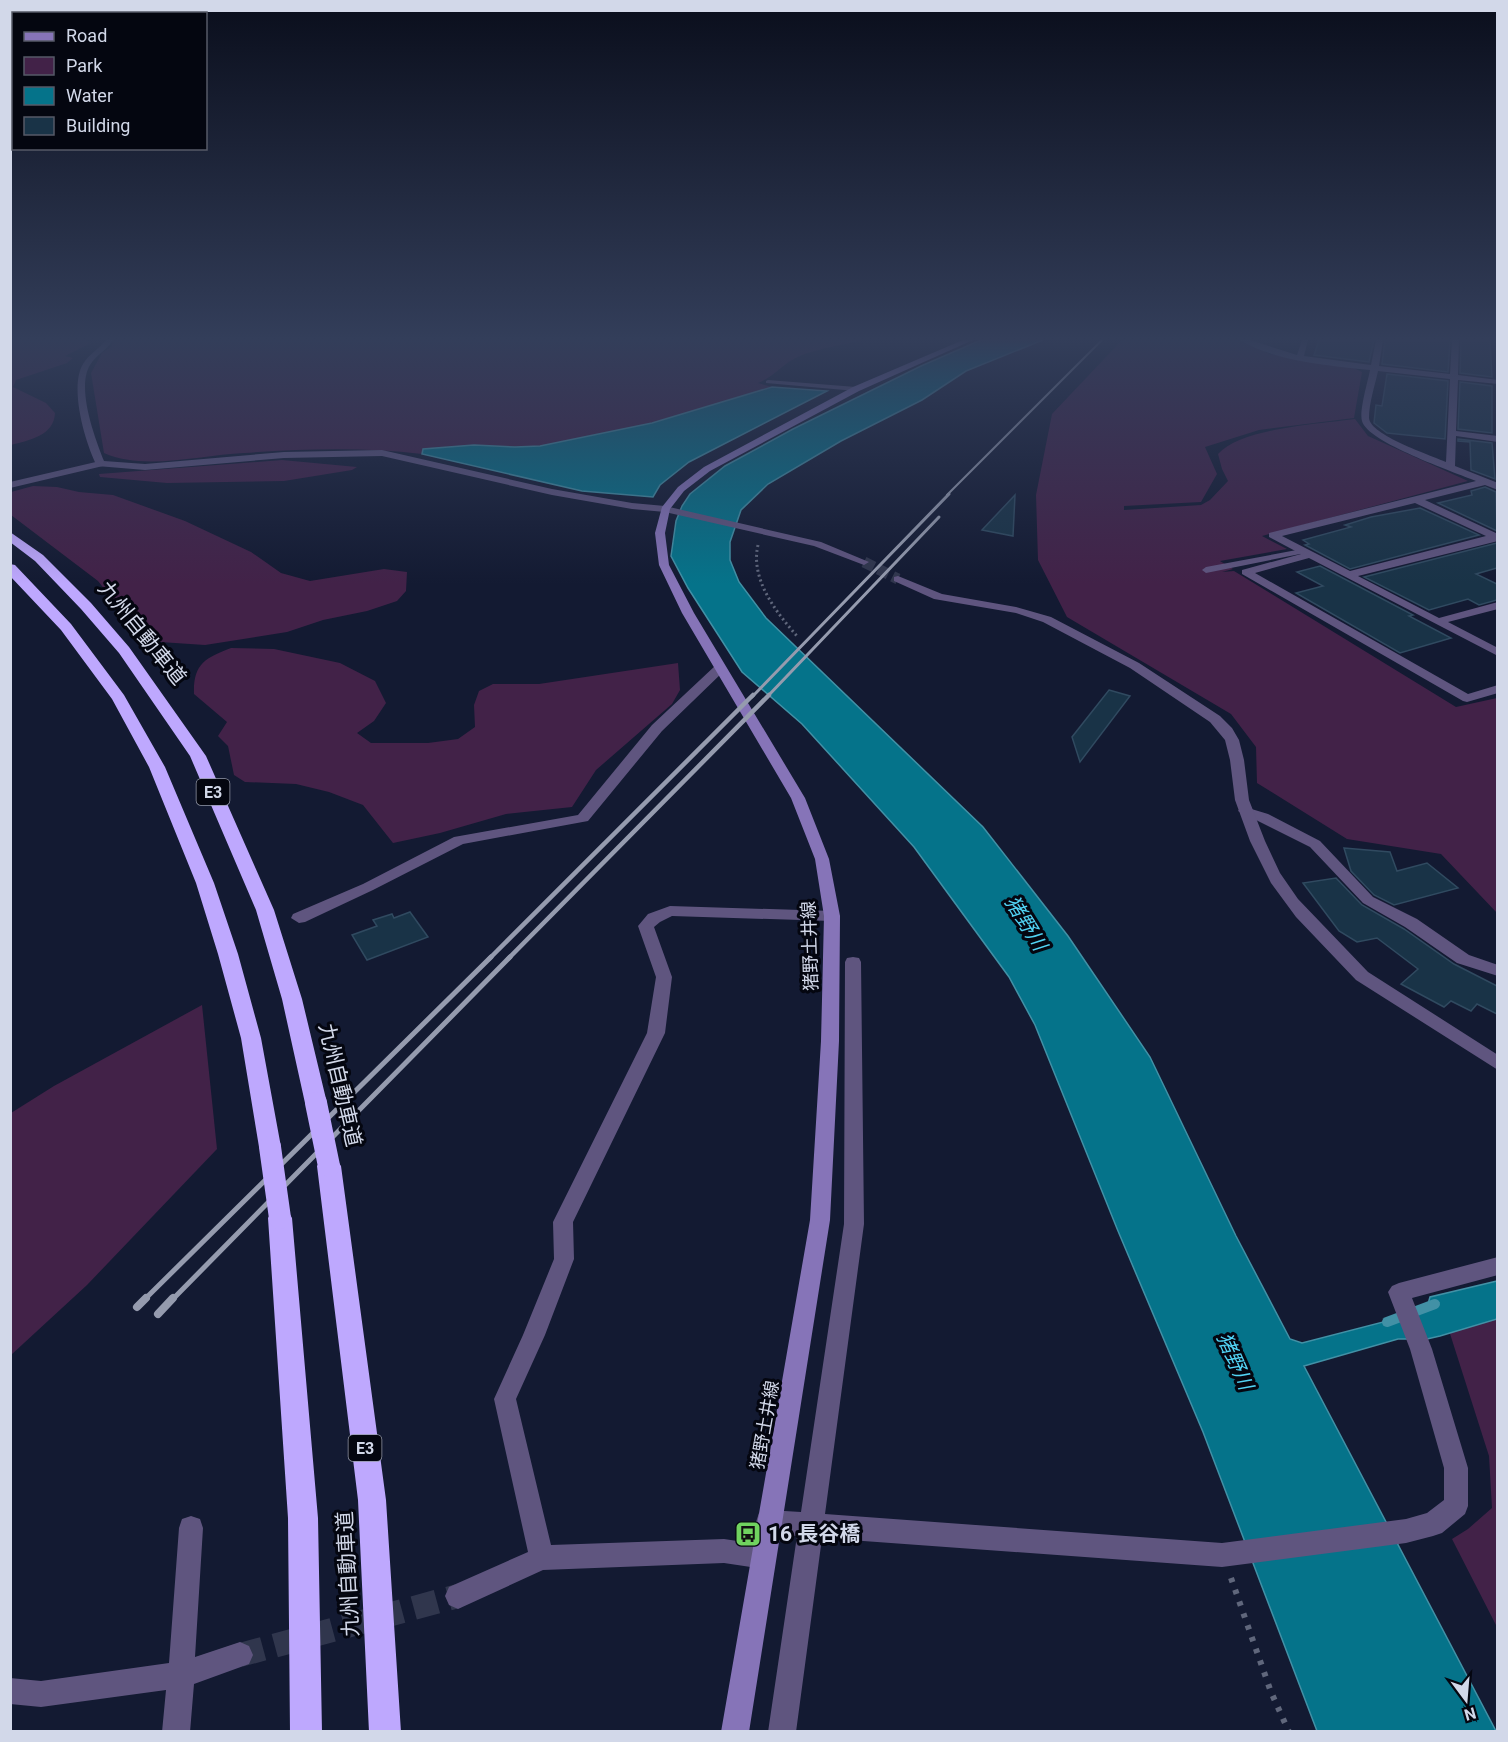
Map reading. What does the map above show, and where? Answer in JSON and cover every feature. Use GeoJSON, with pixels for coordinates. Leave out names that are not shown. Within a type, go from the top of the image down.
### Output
{"type":"FeatureCollection","features":[{"type":"Feature","properties":{"kind":"highway","name":"九州自動車道"},"geometry":{"type":"LineString","coordinates":[[10,536],[39,558],[86,606],[116,641],[198,756],[265,910],[292,999],[329,1166],[372,1500],[385,1731]]}},
{"type":"Feature","properties":{"kind":"highway","name":"E3"},"geometry":{"type":"LineString","coordinates":[[10,568],[66,627],[119,698],[157,767],[206,884],[251,1038],[280,1218],[303,1518],[306,1731]]}},
{"type":"Feature","properties":{"kind":"main road"},"geometry":{"type":"LineString","coordinates":[[665,508],[681,489],[707,469],[796,421]]}},
{"type":"Feature","properties":{"kind":"main road","name":"猪野土井線"},"geometry":{"type":"LineString","coordinates":[[665,508],[660,533],[664,565],[720,668],[798,798],[822,859],[832,916],[830,1041],[820,1221],[768,1522],[735,1731]]}},
{"type":"Feature","properties":{"kind":"street"},"geometry":{"type":"LineString","coordinates":[[88,421],[90,437],[100,464]]}},
{"type":"Feature","properties":{"kind":"street"},"geometry":{"type":"LineString","coordinates":[[1366,421],[1370,429],[1397,446],[1497,487]]}},
{"type":"Feature","properties":{"kind":"street"},"geometry":{"type":"LineString","coordinates":[[1450,467],[1452,421]]}},
{"type":"Feature","properties":{"kind":"street"},"geometry":{"type":"LineString","coordinates":[[1452,433],[1497,439]]}},
{"type":"Feature","properties":{"kind":"street"},"geometry":{"type":"LineString","coordinates":[[10,485],[100,464],[145,467],[284,455],[382,453],[531,488],[632,506],[665,508],[818,544],[864,562]]}},
{"type":"Feature","properties":{"kind":"street"},"geometry":{"type":"LineString","coordinates":[[1485,482],[1273,536],[1497,653]]}},
{"type":"Feature","properties":{"kind":"street"},"geometry":{"type":"LineString","coordinates":[[1415,499],[1496,537]]}},
{"type":"Feature","properties":{"kind":"street"},"geometry":{"type":"LineString","coordinates":[[1348,575],[1496,537]]}},
{"type":"Feature","properties":{"kind":"street"},"geometry":{"type":"LineString","coordinates":[[1305,553],[1246,572],[1467,698],[1497,689]]}},
{"type":"Feature","properties":{"kind":"street"},"geometry":{"type":"LineString","coordinates":[[898,579],[928,593],[1030,613],[1058,623],[1202,706],[1226,729],[1234,742],[1238,760],[1239,790],[1245,811],[1285,893],[1344,959],[1362,975],[1497,1064]]}},
{"type":"Feature","properties":{"kind":"street"},"geometry":{"type":"LineString","coordinates":[[1437,622],[1497,605]]}},
{"type":"Feature","properties":{"kind":"street"},"geometry":{"type":"LineString","coordinates":[[299,918],[368,887],[459,840],[583,818],[657,728],[720,668]]}},
{"type":"Feature","properties":{"kind":"street"},"geometry":{"type":"LineString","coordinates":[[1245,811],[1263,817],[1315,844],[1368,900],[1411,922],[1463,959],[1497,971]]}},
{"type":"Feature","properties":{"kind":"street"},"geometry":{"type":"LineString","coordinates":[[542,1557],[505,1399],[534,1335],[564,1259],[563,1222],[656,1033],[664,977],[646,926],[654,918],[670,911],[832,916]]}},
{"type":"Feature","properties":{"kind":"street"},"geometry":{"type":"LineString","coordinates":[[782,1731],[854,1224],[852,1053],[854,962]]}},
{"type":"Feature","properties":{"kind":"street"},"geometry":{"type":"LineString","coordinates":[[768,1522],[1222,1555],[1406,1531],[1433,1524],[1456,1506],[1456,1468],[1420,1349],[1399,1292],[1497,1266]]}},
{"type":"Feature","properties":{"kind":"street"},"geometry":{"type":"LineString","coordinates":[[176,1731],[191,1528]]}},
{"type":"Feature","properties":{"kind":"street"},"geometry":{"type":"LineString","coordinates":[[458,1596],[542,1557],[724,1551],[764,1557]]}},
{"type":"Feature","properties":{"kind":"street"},"geometry":{"type":"LineString","coordinates":[[10,1691],[41,1694],[180,1675],[240,1655]]}},
{"type":"Feature","properties":{"kind":"lane"},"geometry":{"type":"LineString","coordinates":[[1206,570],[1305,553]]}},
{"type":"Feature","properties":{"kind":"path"},"geometry":{"type":"LineString","coordinates":[[764,532],[753,556],[757,573],[784,622],[797,636]]}},
{"type":"Feature","properties":{"kind":"path"},"geometry":{"type":"LineString","coordinates":[[1222,1555],[1271,1692],[1289,1731]]}},
{"type":"Feature","properties":{"kind":"green space"},"geometry":{"type":"Polygon","coordinates":[[[11,421],[54,421],[39,436],[11,445],[11,421]]]}},
{"type":"Feature","properties":{"kind":"green space"},"geometry":{"type":"Polygon","coordinates":[[[99,421],[658,421],[540,446],[474,445],[424,449],[422,454],[333,449],[288,450],[137,461],[104,453],[99,421]]]}},
{"type":"Feature","properties":{"kind":"green space"},"geometry":{"type":"Polygon","coordinates":[[[1051,421],[1328,421],[1259,430],[1205,447],[1217,474],[1201,502],[1124,506],[1124,510],[1201,505],[1210,500],[1228,481],[1218,454],[1229,445],[1262,433],[1335,421],[1357,421],[1368,436],[1468,481],[1262,536],[1287,549],[1220,561],[1233,569],[1222,572],[1234,571],[1456,707],[1497,698],[1497,913],[1441,854],[1347,839],[1257,783],[1256,747],[1231,714],[1067,617],[1038,560],[1036,495],[1051,421]]]}},
{"type":"Feature","properties":{"kind":"green space"},"geometry":{"type":"Polygon","coordinates":[[[282,460],[357,467],[352,470],[284,481],[167,483],[100,477],[99,474],[282,460]]]}},
{"type":"Feature","properties":{"kind":"green space"},"geometry":{"type":"Polygon","coordinates":[[[33,486],[113,495],[185,521],[251,552],[281,573],[310,581],[384,569],[407,572],[406,591],[397,601],[287,632],[205,645],[145,641],[98,581],[11,515],[11,492],[33,486]]]}},
{"type":"Feature","properties":{"kind":"green space"},"geometry":{"type":"Polygon","coordinates":[[[231,648],[274,649],[340,663],[375,681],[386,703],[374,721],[357,733],[371,743],[428,743],[458,739],[475,727],[474,705],[479,691],[493,684],[539,684],[678,663],[680,690],[672,704],[596,770],[572,807],[506,814],[440,833],[393,843],[363,805],[329,792],[296,784],[245,782],[234,775],[228,746],[218,736],[227,722],[194,694],[196,676],[202,664],[214,655],[231,648]]]}},
{"type":"Feature","properties":{"kind":"green space"},"geometry":{"type":"Polygon","coordinates":[[[202,1005],[217,1149],[87,1285],[11,1355],[11,1113],[54,1086],[202,1005]]]}},
{"type":"Feature","properties":{"kind":"green space"},"geometry":{"type":"Polygon","coordinates":[[[1497,1295],[1497,1627],[1452,1539],[1468,1529],[1492,1508],[1489,1456],[1445,1318],[1497,1295]]]}},
{"type":"Feature","properties":{"kind":"water"},"geometry":{"type":"Polygon","coordinates":[[[768,421],[689,462],[660,485],[653,497],[582,491],[422,454],[423,449],[474,445],[540,446],[652,423],[768,421]]]}},
{"type":"Feature","properties":{"kind":"water","name":"猪野川"},"geometry":{"type":"Polygon","coordinates":[[[809,421],[880,421],[841,441],[768,484],[741,510],[730,542],[730,560],[739,582],[766,618],[983,827],[1068,936],[1150,1057],[1236,1236],[1290,1339],[1302,1343],[1426,1311],[1430,1297],[1497,1281],[1497,1319],[1427,1339],[1398,1339],[1304,1366],[1496,1731],[1317,1731],[1203,1432],[1118,1231],[1035,1025],[1009,977],[914,847],[802,724],[742,672],[688,588],[671,556],[676,521],[682,506],[690,494],[725,466],[809,421]]]}},
{"type":"Feature","properties":{"kind":"building"},"geometry":{"type":"Polygon","coordinates":[[[1446,421],[1445,439],[1387,433],[1374,423],[1446,421]]]}},
{"type":"Feature","properties":{"kind":"building"},"geometry":{"type":"Polygon","coordinates":[[[1458,421],[1492,421],[1492,433],[1458,429],[1458,421]]]}},
{"type":"Feature","properties":{"kind":"building"},"geometry":{"type":"Polygon","coordinates":[[[1458,439],[1492,443],[1495,479],[1471,470],[1470,442],[1458,441],[1458,439]]]}},
{"type":"Feature","properties":{"kind":"building"},"geometry":{"type":"Polygon","coordinates":[[[1485,487],[1496,492],[1497,531],[1438,503],[1472,495],[1471,491],[1485,487]]]}},
{"type":"Feature","properties":{"kind":"building"},"geometry":{"type":"Polygon","coordinates":[[[1015,495],[1013,536],[982,530],[1015,495]]]}},
{"type":"Feature","properties":{"kind":"building"},"geometry":{"type":"Polygon","coordinates":[[[1420,508],[1479,535],[1350,569],[1305,545],[1309,544],[1303,540],[1351,527],[1345,525],[1371,517],[1420,508]]]}},
{"type":"Feature","properties":{"kind":"building"},"geometry":{"type":"Polygon","coordinates":[[[1497,543],[1497,568],[1476,574],[1497,584],[1497,600],[1479,605],[1468,599],[1429,610],[1364,577],[1497,543]]]}},
{"type":"Feature","properties":{"kind":"building"},"geometry":{"type":"Polygon","coordinates":[[[1320,566],[1413,615],[1409,616],[1451,638],[1400,653],[1296,593],[1323,586],[1297,572],[1320,566]]]}},
{"type":"Feature","properties":{"kind":"building"},"geometry":{"type":"Polygon","coordinates":[[[1109,690],[1130,696],[1080,762],[1072,737],[1109,690]]]}},
{"type":"Feature","properties":{"kind":"building"},"geometry":{"type":"Polygon","coordinates":[[[1344,848],[1390,852],[1397,871],[1427,863],[1458,888],[1394,905],[1374,895],[1351,871],[1344,848]]]}},
{"type":"Feature","properties":{"kind":"building"},"geometry":{"type":"Polygon","coordinates":[[[1336,878],[1362,905],[1404,929],[1454,964],[1497,986],[1497,1014],[1477,1004],[1471,1011],[1451,1001],[1444,1007],[1401,984],[1418,969],[1377,938],[1357,942],[1339,931],[1303,883],[1336,878]]]}},
{"type":"Feature","properties":{"kind":"building"},"geometry":{"type":"Polygon","coordinates":[[[410,912],[428,937],[367,960],[352,935],[377,926],[373,920],[392,914],[394,918],[410,912]]]}},
{"type":"Feature","properties":{"kind":"waterway"},"geometry":{"type":"LineString","coordinates":[[1387,1322],[1435,1304]]}},
{"type":"Feature","properties":{"kind":"tunnel"},"geometry":{"type":"LineString","coordinates":[[864,562],[898,579]]}},
{"type":"Feature","properties":{"kind":"tunnel"},"geometry":{"type":"LineString","coordinates":[[240,1655],[458,1596]]}},
{"type":"Feature","properties":{"kind":"railway"},"geometry":{"type":"LineString","coordinates":[[947,495],[1021,421]]}},
{"type":"Feature","properties":{"kind":"railway"},"geometry":{"type":"LineString","coordinates":[[752,697],[949,494]]}},
{"type":"Feature","properties":{"kind":"railway"},"geometry":{"type":"LineString","coordinates":[[767,697],[939,517]]}},
{"type":"Feature","properties":{"kind":"railway"},"geometry":{"type":"LineString","coordinates":[[491,957],[753,695]]}},
{"type":"Feature","properties":{"kind":"railway"},"geometry":{"type":"LineString","coordinates":[[508,959],[769,695]]}},
{"type":"Feature","properties":{"kind":"railway"},"geometry":{"type":"LineString","coordinates":[[144,1300],[491,957]]}},
{"type":"Feature","properties":{"kind":"railway"},"geometry":{"type":"LineString","coordinates":[[172,1300],[510,957]]}},
{"type":"Feature","properties":{"kind":"railway"},"geometry":{"type":"LineString","coordinates":[[158,1314],[173,1298]]}},
{"type":"Feature","properties":{"kind":"railway"},"geometry":{"type":"LineString","coordinates":[[137,1307],[144,1300]]}},
{"type":"Feature","properties":{"kind":"place","name":"16 長谷橋"},"geometry":{"type":"Point","coordinates":[748,1534]}}]}
